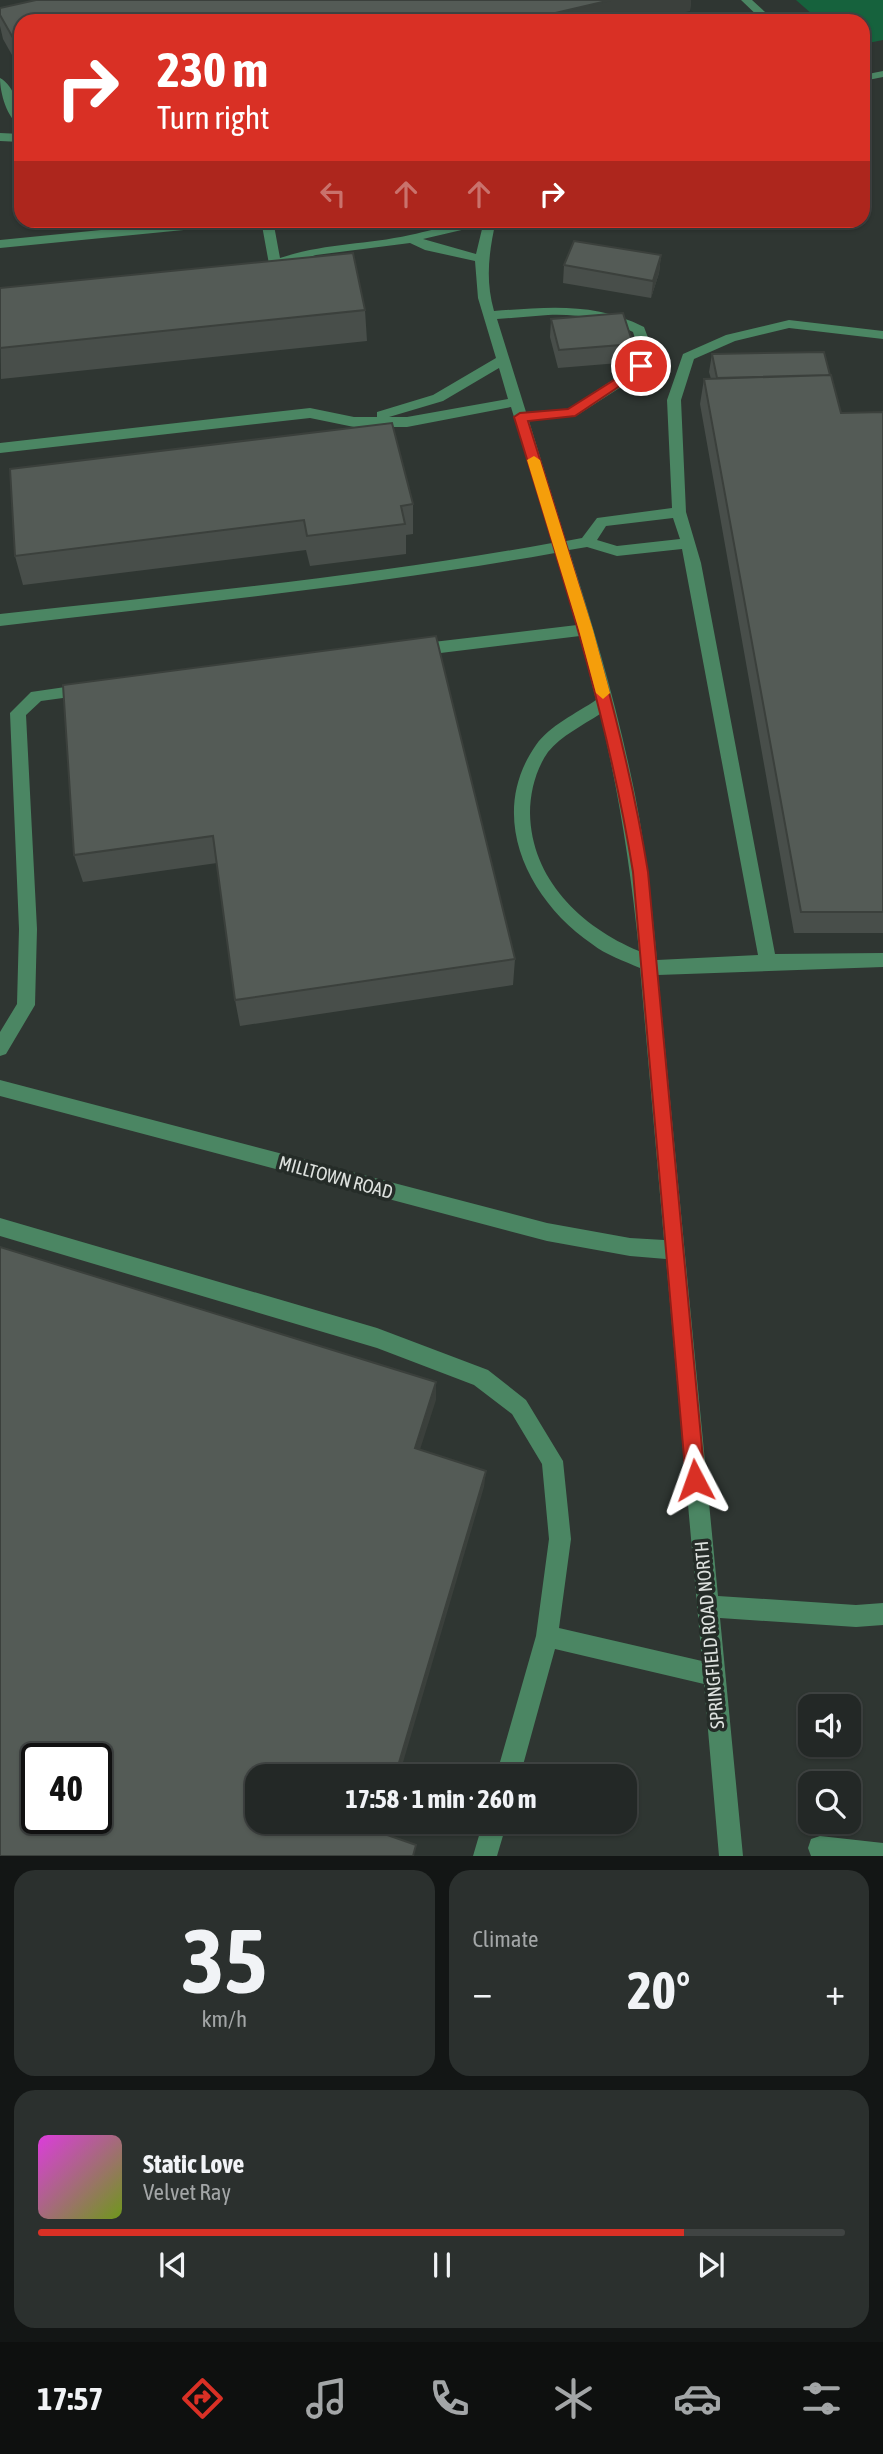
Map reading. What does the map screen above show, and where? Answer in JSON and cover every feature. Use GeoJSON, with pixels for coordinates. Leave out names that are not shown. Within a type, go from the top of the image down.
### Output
{"type":"FeatureCollection","features":[{"type":"Feature","properties":{"kind":"street"},"geometry":{"type":"LineString","coordinates":[[746,0],[759,14]]}},
{"type":"Feature","properties":{"kind":"street"},"geometry":{"type":"LineString","coordinates":[[0,81],[14,108]]}},
{"type":"Feature","properties":{"kind":"street"},"geometry":{"type":"LineString","coordinates":[[0,244],[163,228]]}},
{"type":"Feature","properties":{"kind":"street"},"geometry":{"type":"LineString","coordinates":[[268,228],[275,264]]}},
{"type":"Feature","properties":{"kind":"street"},"geometry":{"type":"LineString","coordinates":[[259,268],[314,251],[412,239],[448,228]]}},
{"type":"Feature","properties":{"kind":"street","name":"SPRINGFIELD ROAD NORTH"},"geometry":{"type":"LineString","coordinates":[[487,228],[481,259],[484,298],[586,630],[630,805],[640,872],[712,1675],[731,1856]]}},
{"type":"Feature","properties":{"kind":"street"},"geometry":{"type":"LineString","coordinates":[[412,239],[429,247],[481,259]]}},
{"type":"Feature","properties":{"kind":"street"},"geometry":{"type":"LineString","coordinates":[[0,448],[310,413],[354,422],[407,422],[518,410],[571,413],[630,375],[641,366],[647,354],[639,330],[609,314],[588,310],[489,316]]}},
{"type":"Feature","properties":{"kind":"street"},"geometry":{"type":"LineString","coordinates":[[768,962],[694,563],[679,512],[674,400],[688,357],[731,338],[789,324],[883,335]]}},
{"type":"Feature","properties":{"kind":"street"},"geometry":{"type":"LineString","coordinates":[[354,422],[414,408],[438,398],[502,360]]}},
{"type":"Feature","properties":{"kind":"street"},"geometry":{"type":"LineString","coordinates":[[587,542],[602,522],[679,512]]}},
{"type":"Feature","properties":{"kind":"street"},"geometry":{"type":"LineString","coordinates":[[0,620],[313,584],[587,542],[617,551],[688,543]]}},
{"type":"Feature","properties":{"kind":"street"},"geometry":{"type":"LineString","coordinates":[[394,653],[586,630]]}},
{"type":"Feature","properties":{"kind":"street"},"geometry":{"type":"LineString","coordinates":[[0,1048],[26,1005],[28,929],[18,713],[37,696],[106,687]]}},
{"type":"Feature","properties":{"kind":"street"},"geometry":{"type":"LineString","coordinates":[[605,702],[542,748],[523,788],[520,828],[535,876],[558,907],[596,939],[649,966],[883,960]]}},
{"type":"Feature","properties":{"kind":"street","name":"MILLTOWN ROAD"},"geometry":{"type":"LineString","coordinates":[[0,1088],[547,1232],[631,1247],[676,1250]]}},
{"type":"Feature","properties":{"kind":"street"},"geometry":{"type":"LineString","coordinates":[[0,1227],[377,1338],[481,1377],[519,1407],[552,1461],[560,1539],[547,1636],[511,1764]]}},
{"type":"Feature","properties":{"kind":"street"},"geometry":{"type":"LineString","coordinates":[[706,1606],[843,1615],[883,1614]]}},
{"type":"Feature","properties":{"kind":"street"},"geometry":{"type":"LineString","coordinates":[[547,1636],[712,1675]]}},
{"type":"Feature","properties":{"kind":"street"},"geometry":{"type":"LineString","coordinates":[[485,1856],[491,1834]]}},
{"type":"Feature","properties":{"kind":"street"},"geometry":{"type":"LineString","coordinates":[[820,1848],[883,1855]]}},
{"type":"Feature","properties":{"kind":"green space"},"geometry":{"type":"Polygon","coordinates":[[[796,0],[883,0],[883,40],[870,43],[870,14],[812,14],[796,0]]]}},
{"type":"Feature","properties":{"kind":"building"},"geometry":{"type":"Polygon","coordinates":[[[36,0],[611,0],[551,14],[14,14],[14,40],[0,15],[0,8],[36,0]]]}},
{"type":"Feature","properties":{"kind":"building"},"geometry":{"type":"Polygon","coordinates":[[[574,241],[661,255],[653,281],[564,265],[574,241]]]}},
{"type":"Feature","properties":{"kind":"building"},"geometry":{"type":"Polygon","coordinates":[[[353,253],[365,310],[0,348],[0,288],[353,253]]]}},
{"type":"Feature","properties":{"kind":"building"},"geometry":{"type":"Polygon","coordinates":[[[623,313],[633,344],[559,350],[551,319],[623,313]]]}},
{"type":"Feature","properties":{"kind":"building"},"geometry":{"type":"Polygon","coordinates":[[[824,352],[830,375],[717,378],[712,354],[824,352]]]}},
{"type":"Feature","properties":{"kind":"building"},"geometry":{"type":"Polygon","coordinates":[[[831,375],[841,413],[883,412],[883,912],[801,912],[704,379],[831,375]]]}},
{"type":"Feature","properties":{"kind":"building"},"geometry":{"type":"Polygon","coordinates":[[[392,423],[413,504],[401,506],[405,524],[307,536],[304,520],[15,556],[10,469],[392,423]]]}},
{"type":"Feature","properties":{"kind":"building"},"geometry":{"type":"Polygon","coordinates":[[[436,636],[515,959],[235,1000],[213,836],[74,855],[63,685],[436,636]]]}},
{"type":"Feature","properties":{"kind":"building"},"geometry":{"type":"Polygon","coordinates":[[[0,1247],[436,1382],[415,1448],[486,1471],[399,1764],[245,1764],[245,1834],[385,1834],[416,1845],[413,1856],[0,1856],[0,1247]]]}},
{"type":"Feature","properties":{"kind":"slow traffic"},"geometry":{"type":"LineString","coordinates":[[534,460],[603,693]]}},
{"type":"Feature","properties":{"kind":"route"},"geometry":{"type":"LineString","coordinates":[[641,366],[571,413],[520,417],[586,630],[630,805],[640,872],[695,1480]]}}]}
